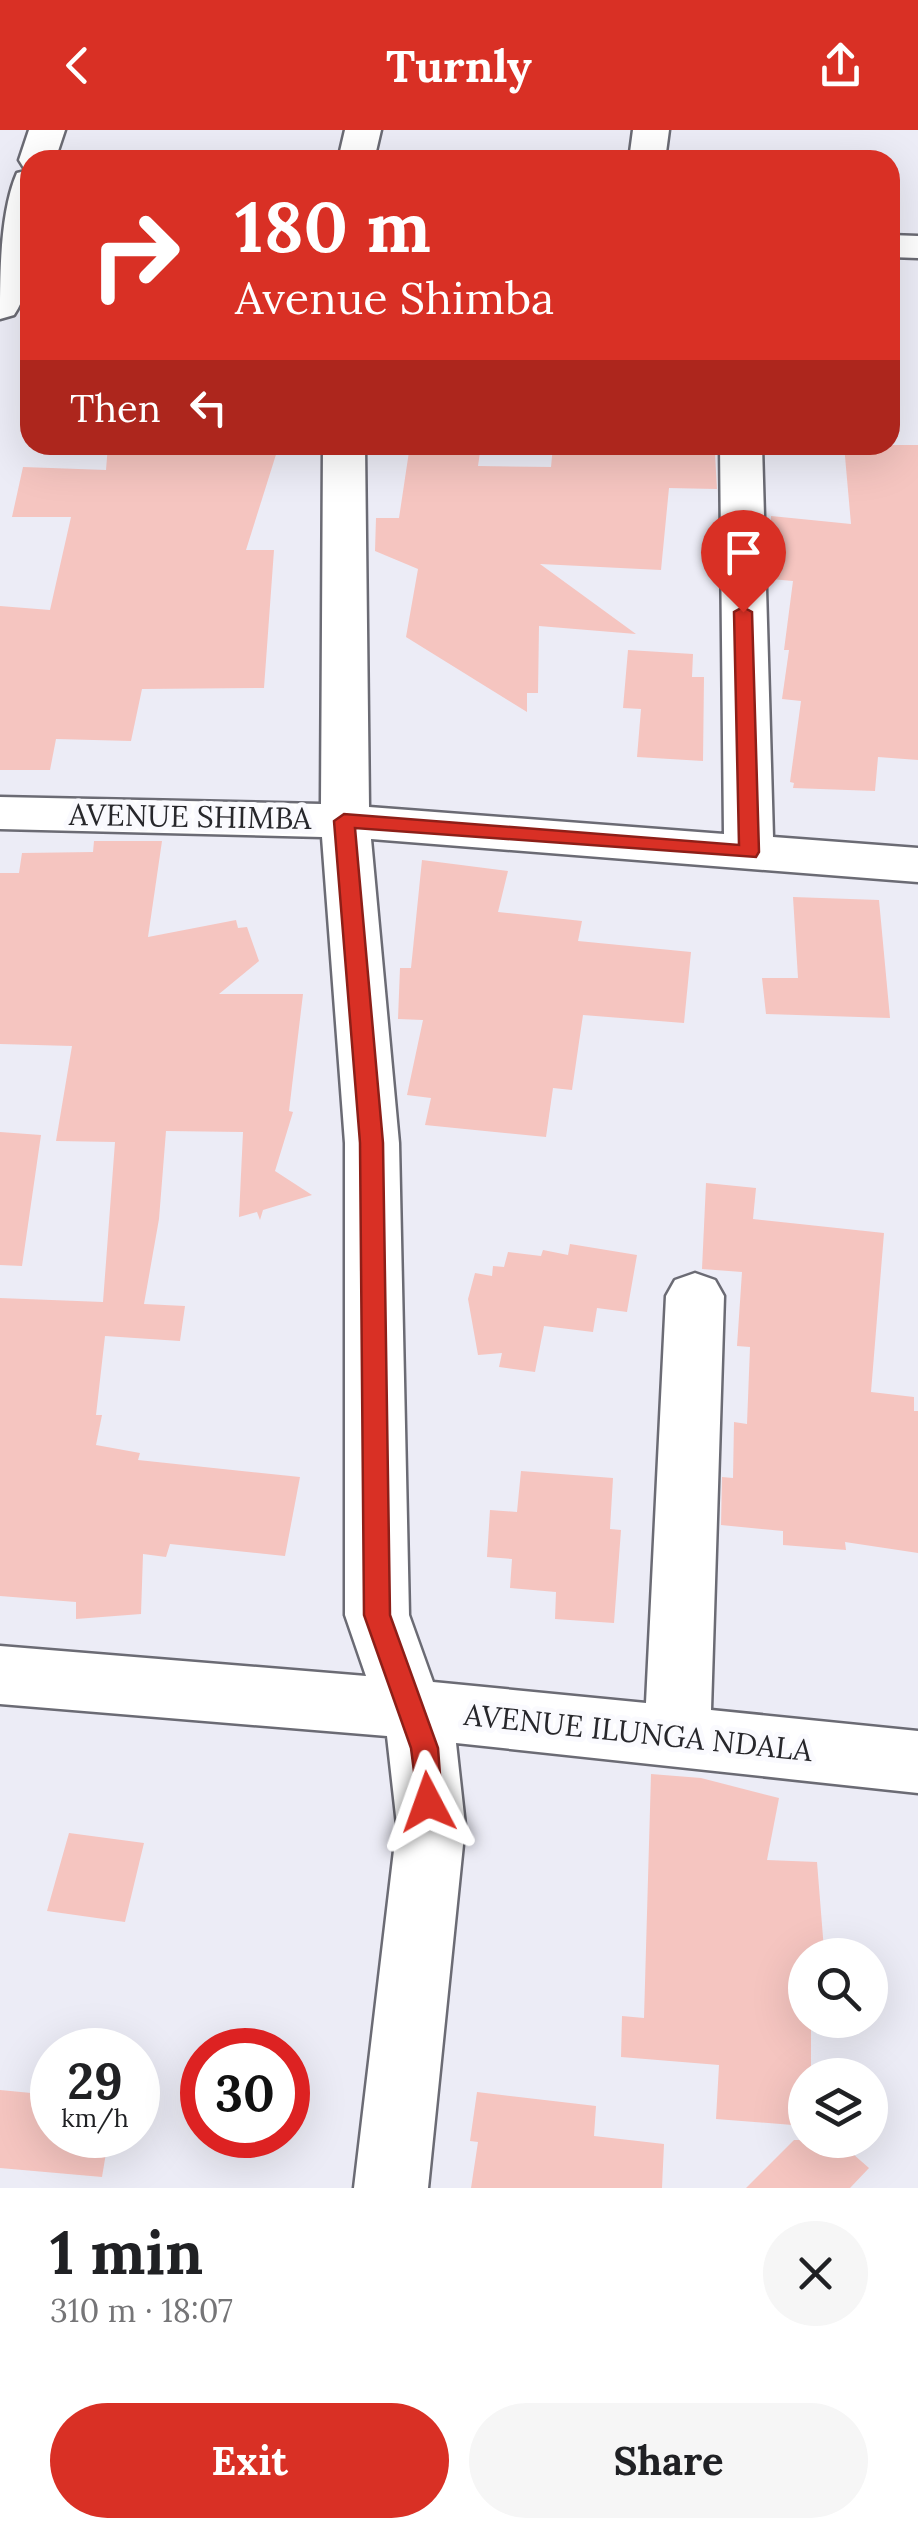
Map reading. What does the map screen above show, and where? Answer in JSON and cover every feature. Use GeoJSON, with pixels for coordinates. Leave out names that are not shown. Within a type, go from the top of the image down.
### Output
{"type":"FeatureCollection","features":[{"type":"Feature","properties":{"kind":"street"},"geometry":{"type":"LineString","coordinates":[[0,307],[7,240],[20,207]]}},
{"type":"Feature","properties":{"kind":"street"},"geometry":{"type":"LineString","coordinates":[[344,455],[344,821],[372,1143],[377,1615],[425,1748],[430,1825],[391,2188]]}},
{"type":"Feature","properties":{"kind":"street"},"geometry":{"type":"LineString","coordinates":[[741,455],[749,852]]}},
{"type":"Feature","properties":{"kind":"street","name":"AVENUE SHIMBA"},"geometry":{"type":"LineString","coordinates":[[0,813],[344,821],[918,866]]}},
{"type":"Feature","properties":{"kind":"street"},"geometry":{"type":"LineString","coordinates":[[676,1736],[695,1296]]}},
{"type":"Feature","properties":{"kind":"street","name":"AVENUE ILUNGA NDALA"},"geometry":{"type":"LineString","coordinates":[[0,1676],[414,1710],[918,1762]]}},
{"type":"Feature","properties":{"kind":"building"},"geometry":{"type":"Polygon","coordinates":[[[900,445],[918,445],[918,760],[878,757],[875,791],[793,788],[794,783],[790,782],[801,701],[782,699],[793,581],[771,579],[771,516],[851,524],[845,455],[900,455],[900,445]]]}},
{"type":"Feature","properties":{"kind":"building"},"geometry":{"type":"Polygon","coordinates":[[[107,455],[276,455],[246,550],[274,550],[264,688],[142,689],[131,741],[56,739],[50,770],[0,770],[0,606],[50,610],[71,517],[12,517],[23,467],[106,470],[107,455]]]}},
{"type":"Feature","properties":{"kind":"building"},"geometry":{"type":"Polygon","coordinates":[[[408,455],[480,455],[478,466],[551,467],[552,455],[715,455],[717,489],[669,488],[661,570],[540,564],[636,634],[539,626],[538,693],[527,693],[527,712],[406,637],[418,569],[375,551],[376,518],[399,518],[408,455]]]}},
{"type":"Feature","properties":{"kind":"building"},"geometry":{"type":"Polygon","coordinates":[[[628,650],[693,654],[692,677],[704,677],[703,761],[637,757],[641,709],[623,708],[628,650]]]}},
{"type":"Feature","properties":{"kind":"building"},"geometry":{"type":"Polygon","coordinates":[[[94,841],[162,841],[148,937],[236,920],[238,928],[247,927],[259,961],[219,994],[303,994],[289,1111],[293,1112],[275,1171],[312,1195],[263,1210],[260,1220],[257,1212],[239,1217],[243,1132],[166,1131],[159,1219],[144,1304],[185,1306],[180,1341],[105,1336],[96,1415],[102,1415],[96,1445],[140,1453],[138,1460],[300,1477],[285,1556],[170,1544],[166,1557],[143,1554],[141,1614],[76,1619],[76,1602],[0,1596],[0,1298],[103,1302],[115,1142],[56,1141],[72,1046],[0,1044],[0,873],[19,873],[22,853],[93,852],[94,841]]]}},
{"type":"Feature","properties":{"kind":"building"},"geometry":{"type":"Polygon","coordinates":[[[422,860],[508,871],[498,912],[582,921],[578,941],[691,952],[684,1023],[583,1015],[572,1090],[553,1088],[546,1137],[425,1125],[431,1098],[407,1095],[423,1020],[398,1019],[400,968],[411,968],[422,860]]]}},
{"type":"Feature","properties":{"kind":"building"},"geometry":{"type":"Polygon","coordinates":[[[793,897],[879,900],[890,1018],[766,1014],[762,978],[798,978],[793,897]]]}},
{"type":"Feature","properties":{"kind":"building"},"geometry":{"type":"Polygon","coordinates":[[[0,1132],[41,1135],[22,1266],[0,1265],[0,1132]]]}},
{"type":"Feature","properties":{"kind":"building"},"geometry":{"type":"Polygon","coordinates":[[[706,1183],[756,1188],[753,1219],[884,1233],[871,1392],[914,1397],[914,1411],[918,1411],[918,1553],[845,1542],[846,1550],[783,1545],[783,1531],[721,1525],[722,1477],[733,1478],[734,1422],[747,1424],[750,1347],[737,1346],[742,1272],[702,1269],[706,1183]]]}},
{"type":"Feature","properties":{"kind":"building"},"geometry":{"type":"Polygon","coordinates":[[[570,1244],[637,1255],[627,1312],[597,1308],[593,1332],[544,1326],[535,1372],[499,1367],[502,1353],[478,1355],[468,1299],[475,1273],[492,1276],[493,1266],[504,1267],[508,1252],[541,1256],[543,1250],[568,1255],[570,1244]]]}},
{"type":"Feature","properties":{"kind":"building"},"geometry":{"type":"Polygon","coordinates":[[[521,1471],[613,1478],[610,1529],[621,1530],[614,1623],[555,1619],[556,1592],[510,1588],[512,1559],[487,1557],[490,1510],[517,1512],[521,1471]]]}},
{"type":"Feature","properties":{"kind":"building"},"geometry":{"type":"Polygon","coordinates":[[[651,1774],[701,1778],[779,1798],[767,1860],[817,1862],[823,1938],[788,1938],[788,2038],[811,2038],[811,2058],[788,2058],[788,2125],[716,2119],[719,2065],[621,2057],[622,2016],[644,2018],[651,1774]]]}},
{"type":"Feature","properties":{"kind":"building"},"geometry":{"type":"Polygon","coordinates":[[[69,1833],[144,1843],[125,1922],[47,1911],[69,1833]]]}},
{"type":"Feature","properties":{"kind":"building"},"geometry":{"type":"Polygon","coordinates":[[[0,2090],[30,2093],[30,2158],[105,2158],[102,2177],[0,2168],[0,2090]]]}},
{"type":"Feature","properties":{"kind":"building"},"geometry":{"type":"Polygon","coordinates":[[[477,2092],[596,2106],[594,2136],[664,2144],[662,2188],[471,2188],[478,2142],[470,2141],[477,2092]]]}},
{"type":"Feature","properties":{"kind":"building"},"geometry":{"type":"Polygon","coordinates":[[[788,2146],[788,2158],[858,2158],[869,2168],[850,2188],[746,2188],[788,2146]]]}},
{"type":"Feature","properties":{"kind":"route"},"geometry":{"type":"LineString","coordinates":[[428,1802],[425,1748],[377,1615],[372,1143],[344,821],[749,852],[743,612]]}}]}
